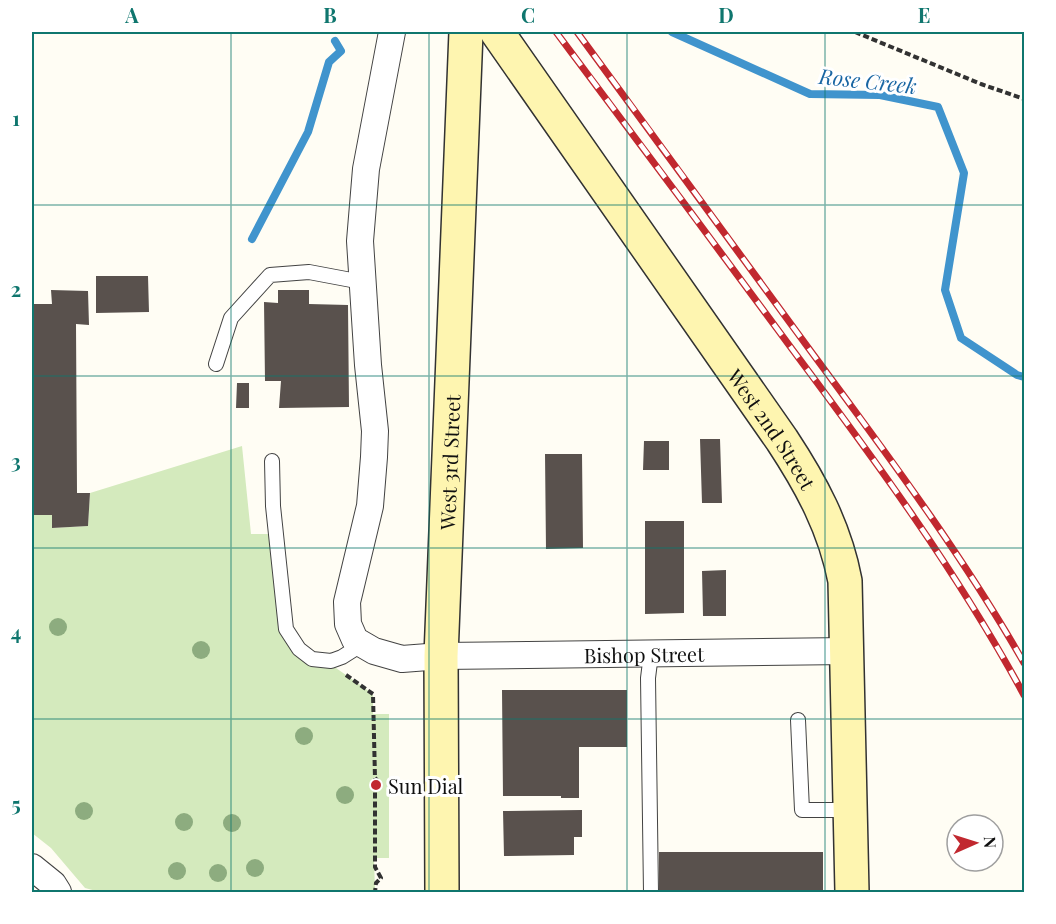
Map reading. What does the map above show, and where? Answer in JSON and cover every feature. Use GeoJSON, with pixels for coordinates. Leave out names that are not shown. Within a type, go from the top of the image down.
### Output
{"type":"FeatureCollection","features":[{"type":"Feature","properties":{"kind":"street"},"geometry":{"type":"LineString","coordinates":[[361,645],[355,640],[348,624],[347,602],[370,506],[375,431],[360,241],[366,169],[392,32]]}},
{"type":"Feature","properties":{"kind":"street","name":"West 3rd Street"},"geometry":{"type":"LineString","coordinates":[[442,892],[441,656],[466,32]]}},
{"type":"Feature","properties":{"kind":"street","name":"West 2nd Street"},"geometry":{"type":"LineString","coordinates":[[497,32],[806,477],[832,532],[842,560],[845,581],[852,810],[852,892]]}},
{"type":"Feature","properties":{"kind":"street","name":"Bishop Street"},"geometry":{"type":"LineString","coordinates":[[361,645],[402,659],[441,656],[848,651]]}},
{"type":"Feature","properties":{"kind":"street"},"geometry":{"type":"LineString","coordinates":[[32,867],[58,892]]}},
{"type":"Feature","properties":{"kind":"lane"},"geometry":{"type":"LineString","coordinates":[[216,364],[231,318],[270,275],[309,272],[362,282]]}},
{"type":"Feature","properties":{"kind":"lane"},"geometry":{"type":"LineString","coordinates":[[272,461],[273,506],[286,629],[299,649],[312,659],[331,661],[361,645]]}},
{"type":"Feature","properties":{"kind":"lane"},"geometry":{"type":"LineString","coordinates":[[651,654],[648,678],[651,892]]}},
{"type":"Feature","properties":{"kind":"lane"},"geometry":{"type":"LineString","coordinates":[[798,720],[802,810],[852,810]]}},
{"type":"Feature","properties":{"kind":"path"},"geometry":{"type":"LineString","coordinates":[[855,32],[981,84],[1024,99]]}},
{"type":"Feature","properties":{"kind":"path"},"geometry":{"type":"LineString","coordinates":[[326,661],[373,694],[375,778],[379,786],[375,789],[375,867],[381,878],[376,883],[375,892]]}},
{"type":"Feature","properties":{"kind":"green space"},"geometry":{"type":"Polygon","coordinates":[[[242,446],[251,534],[269,534],[274,585],[299,649],[326,661],[373,694],[373,714],[389,714],[389,858],[374,858],[375,892],[100,892],[85,888],[51,848],[32,833],[32,515],[52,515],[52,528],[88,526],[90,493],[242,446]]]}},
{"type":"Feature","properties":{"kind":"building"},"geometry":{"type":"Polygon","coordinates":[[[96,276],[148,276],[149,312],[96,313],[96,276]]]}},
{"type":"Feature","properties":{"kind":"building"},"geometry":{"type":"Polygon","coordinates":[[[51,290],[88,291],[89,325],[76,324],[77,493],[90,493],[88,526],[52,528],[52,515],[32,515],[32,304],[52,304],[51,290]]]}},
{"type":"Feature","properties":{"kind":"building"},"geometry":{"type":"Polygon","coordinates":[[[278,290],[309,290],[309,304],[348,305],[349,407],[279,408],[281,381],[265,381],[264,302],[278,303],[278,290]]]}},
{"type":"Feature","properties":{"kind":"building"},"geometry":{"type":"Polygon","coordinates":[[[237,383],[249,383],[249,408],[236,408],[237,383]]]}},
{"type":"Feature","properties":{"kind":"building"},"geometry":{"type":"Polygon","coordinates":[[[700,439],[720,439],[722,503],[702,503],[700,439]]]}},
{"type":"Feature","properties":{"kind":"building"},"geometry":{"type":"Polygon","coordinates":[[[644,441],[669,441],[669,470],[643,470],[644,441]]]}},
{"type":"Feature","properties":{"kind":"building"},"geometry":{"type":"Polygon","coordinates":[[[545,454],[582,454],[583,548],[546,549],[545,454]]]}},
{"type":"Feature","properties":{"kind":"building"},"geometry":{"type":"Polygon","coordinates":[[[645,521],[684,521],[684,613],[645,614],[645,521]]]}},
{"type":"Feature","properties":{"kind":"building"},"geometry":{"type":"Polygon","coordinates":[[[726,570],[726,616],[703,616],[702,571],[726,570]]]}},
{"type":"Feature","properties":{"kind":"building"},"geometry":{"type":"Polygon","coordinates":[[[502,690],[627,690],[627,747],[579,747],[579,798],[503,796],[502,690]]]}},
{"type":"Feature","properties":{"kind":"building"},"geometry":{"type":"Polygon","coordinates":[[[582,810],[582,837],[574,837],[574,855],[504,856],[503,811],[582,810]]]}},
{"type":"Feature","properties":{"kind":"building"},"geometry":{"type":"Polygon","coordinates":[[[659,852],[823,852],[823,892],[659,892],[659,852]]]}},
{"type":"Feature","properties":{"kind":"waterway","name":"Rose Creek"},"geometry":{"type":"LineString","coordinates":[[672,32],[810,94],[880,95],[938,107],[964,173],[945,290],[961,338],[1017,375],[1024,377]]}},
{"type":"Feature","properties":{"kind":"waterway"},"geometry":{"type":"LineString","coordinates":[[252,239],[308,132],[329,62],[341,51],[335,41]]}},
{"type":"Feature","properties":{"kind":"railway"},"geometry":{"type":"LineString","coordinates":[[556,32],[884,475],[972,605],[1024,695]]}},
{"type":"Feature","properties":{"kind":"railway"},"geometry":{"type":"LineString","coordinates":[[577,32],[948,541],[1024,663]]}},
{"type":"Feature","properties":{"kind":"place","name":"Sun Dial"},"geometry":{"type":"Point","coordinates":[376,785]}}]}
